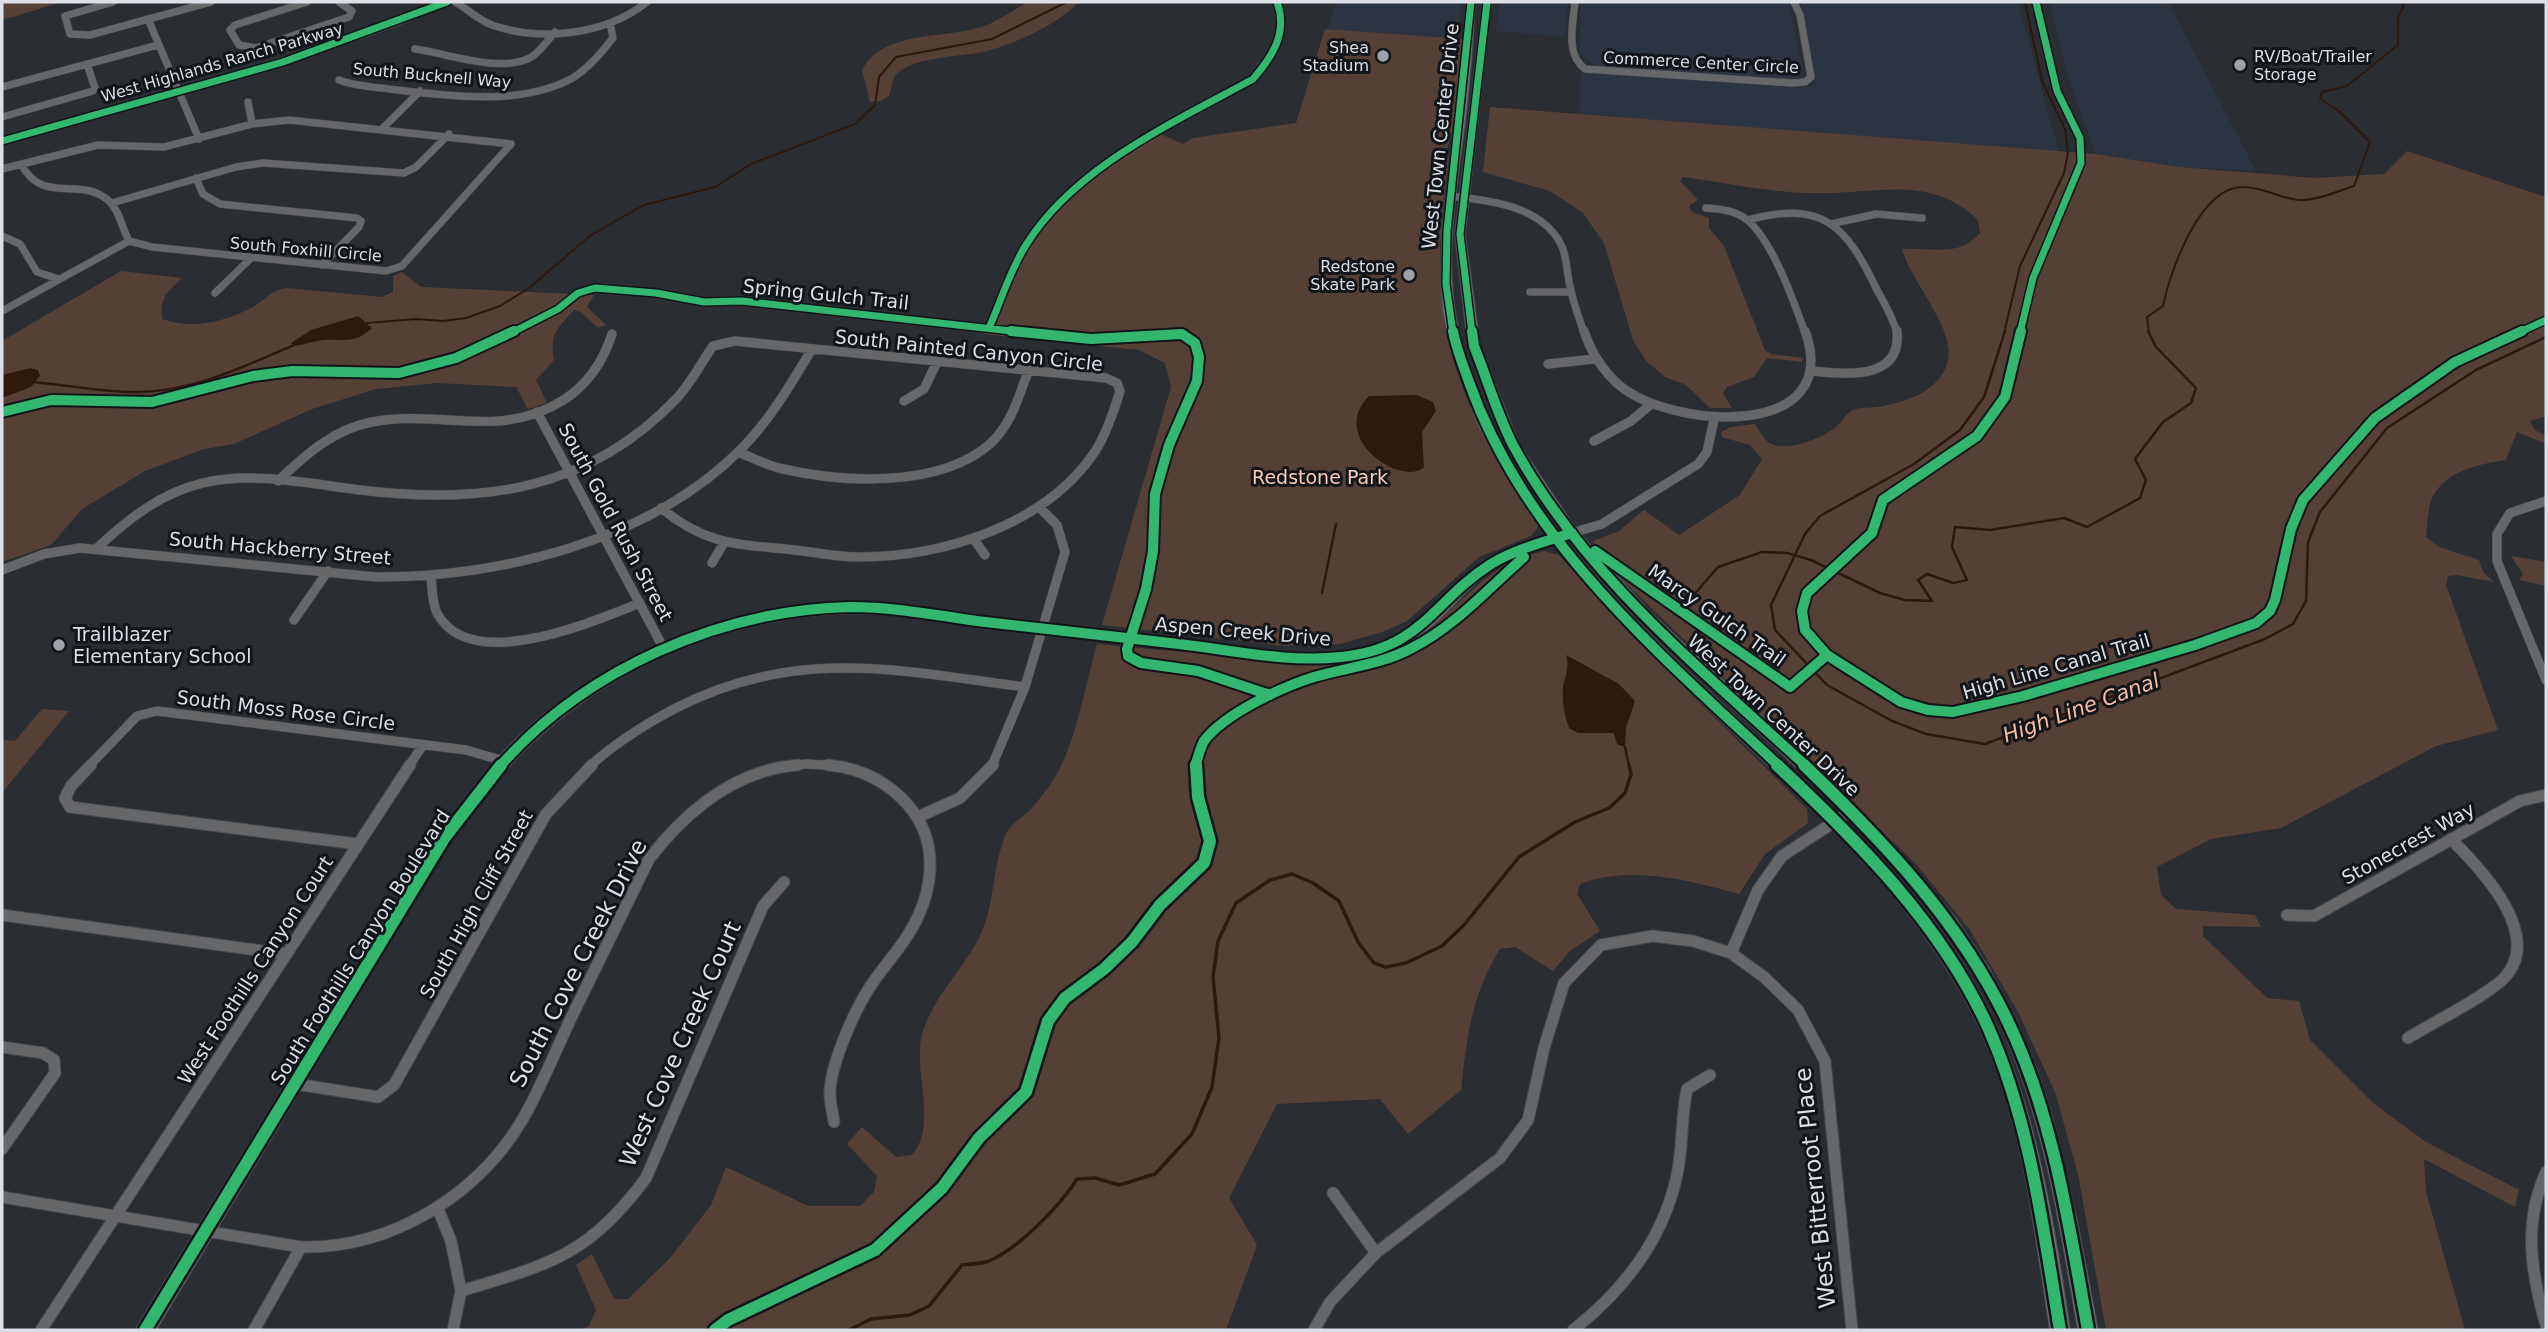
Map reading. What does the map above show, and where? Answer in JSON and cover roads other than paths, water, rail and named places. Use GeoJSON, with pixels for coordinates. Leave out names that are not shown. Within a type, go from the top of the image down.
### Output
{"type":"FeatureCollection","features":[{"type":"Feature","properties":{"kind":"main road","name":"West Highlands Ranch Parkway"},"geometry":{"type":"LineString","coordinates":[[2,141],[334,47],[447,2]]}},
{"type":"Feature","properties":{"kind":"street"},"geometry":{"type":"LineString","coordinates":[[113,2],[65,16],[70,34],[90,35],[211,2]]}},
{"type":"Feature","properties":{"kind":"street"},"geometry":{"type":"LineString","coordinates":[[307,2],[235,25],[230,30],[236,43],[245,49],[256,48],[349,17],[352,11],[339,2]]}},
{"type":"Feature","properties":{"kind":"street"},"geometry":{"type":"LineString","coordinates":[[455,2],[492,25],[555,33],[610,23],[631,14],[647,2]]}},
{"type":"Feature","properties":{"kind":"street","name":"West Town Center Drive"},"geometry":{"type":"LineString","coordinates":[[1457,197],[1471,2]]}},
{"type":"Feature","properties":{"kind":"street","name":"West Town Center Drive"},"geometry":{"type":"LineString","coordinates":[[1488,2],[1444,261],[1447,298],[1464,373],[1488,431],[1512,474],[1564,535],[1647,618],[1851,811],[1919,883],[1952,926],[1982,971],[2017,1038],[2036,1084],[2054,1145],[2088,1330]]}},
{"type":"Feature","properties":{"kind":"street","name":"Commerce Center Circle"},"geometry":{"type":"LineString","coordinates":[[1575,2],[1573,58],[1585,69],[1805,82],[1811,77],[1800,15],[1794,2]]}},
{"type":"Feature","properties":{"kind":"street"},"geometry":{"type":"LineString","coordinates":[[148,19],[177,92],[200,139]]}},
{"type":"Feature","properties":{"kind":"street","name":"South Bucknell Way"},"geometry":{"type":"LineString","coordinates":[[339,80],[352,85],[499,97],[545,90],[569,80],[590,65],[613,38],[610,23]]}},
{"type":"Feature","properties":{"kind":"street"},"geometry":{"type":"LineString","coordinates":[[415,49],[435,50],[467,59],[517,62],[531,57],[555,33]]}},
{"type":"Feature","properties":{"kind":"street"},"geometry":{"type":"LineString","coordinates":[[2,87],[158,45]]}},
{"type":"Feature","properties":{"kind":"street"},"geometry":{"type":"LineString","coordinates":[[2,117],[93,91],[95,88],[87,64]]}},
{"type":"Feature","properties":{"kind":"street"},"geometry":{"type":"LineString","coordinates":[[545,90],[551,99]]}},
{"type":"Feature","properties":{"kind":"street"},"geometry":{"type":"LineString","coordinates":[[383,128],[420,91]]}},
{"type":"Feature","properties":{"kind":"street"},"geometry":{"type":"LineString","coordinates":[[248,102],[251,124]]}},
{"type":"Feature","properties":{"kind":"street","name":"South Foxhill Circle"},"geometry":{"type":"LineString","coordinates":[[2,169],[75,149],[164,147],[251,124],[289,120],[449,134],[506,141],[511,145],[402,266],[386,271],[152,247],[129,241]]}},
{"type":"Feature","properties":{"kind":"street"},"geometry":{"type":"LineString","coordinates":[[112,203],[236,167],[263,163],[404,173],[415,167],[449,134]]}},
{"type":"Feature","properties":{"kind":"street"},"geometry":{"type":"LineString","coordinates":[[121,146],[129,138]]}},
{"type":"Feature","properties":{"kind":"street"},"geometry":{"type":"LineString","coordinates":[[2,311],[129,241],[112,203],[91,192],[32,183],[25,176],[21,164]]}},
{"type":"Feature","properties":{"kind":"street"},"geometry":{"type":"LineString","coordinates":[[196,178],[203,194],[220,204],[357,218],[361,221],[359,227],[322,265]]}},
{"type":"Feature","properties":{"kind":"street"},"geometry":{"type":"LineString","coordinates":[[1457,197],[1522,209],[1546,226],[1561,243],[1571,292],[1594,359],[1611,380],[1650,405],[1714,420],[1757,414],[1783,404],[1801,390],[1812,372],[1811,348],[1762,237],[1748,220],[1729,210],[1706,208]]}},
{"type":"Feature","properties":{"kind":"street"},"geometry":{"type":"LineString","coordinates":[[1748,220],[1766,214],[1800,214],[1831,224],[1845,234],[1856,247],[1898,331],[1898,345],[1894,356],[1883,366],[1862,374],[1812,372]]}},
{"type":"Feature","properties":{"kind":"street"},"geometry":{"type":"LineString","coordinates":[[1831,224],[1852,216],[1896,214],[1922,218]]}},
{"type":"Feature","properties":{"kind":"street"},"geometry":{"type":"LineString","coordinates":[[2,236],[11,236],[24,246],[37,272],[59,279]]}},
{"type":"Feature","properties":{"kind":"street"},"geometry":{"type":"LineString","coordinates":[[215,293],[251,258]]}},
{"type":"Feature","properties":{"kind":"street"},"geometry":{"type":"LineString","coordinates":[[1530,292],[1571,292]]}},
{"type":"Feature","properties":{"kind":"street"},"geometry":{"type":"LineString","coordinates":[[278,481],[302,457],[325,441],[368,422],[410,418],[494,423],[537,412],[563,401],[589,380],[608,352],[612,334]]}},
{"type":"Feature","properties":{"kind":"street","name":"South Painted Canyon Circle"},"geometry":{"type":"LineString","coordinates":[[96,549],[133,513],[183,488],[215,481],[278,481],[460,497],[509,490],[570,472],[612,452],[653,422],[679,396],[713,346],[735,341],[1107,378],[1117,383],[1120,391],[1109,424],[1092,457],[1068,485],[1040,508],[973,538],[927,549],[862,558],[725,541],[694,533],[661,508]]}},
{"type":"Feature","properties":{"kind":"street","name":"South Hackberry Street"},"geometry":{"type":"LineString","coordinates":[[2,570],[44,554],[96,549],[376,577],[430,576],[519,562],[603,536],[661,508],[738,452],[774,411],[812,349]]}},
{"type":"Feature","properties":{"kind":"street"},"geometry":{"type":"LineString","coordinates":[[1548,364],[1594,359]]}},
{"type":"Feature","properties":{"kind":"street"},"geometry":{"type":"LineString","coordinates":[[904,401],[923,389],[937,362]]}},
{"type":"Feature","properties":{"kind":"street"},"geometry":{"type":"LineString","coordinates":[[738,452],[780,468],[844,477],[891,480],[937,471],[971,456],[996,437],[1010,420],[1028,372]]}},
{"type":"Feature","properties":{"kind":"street"},"geometry":{"type":"LineString","coordinates":[[1594,441],[1605,433],[1638,420],[1650,405]]}},
{"type":"Feature","properties":{"kind":"street","name":"South Gold Rush Street"},"geometry":{"type":"LineString","coordinates":[[537,412],[664,649]]}},
{"type":"Feature","properties":{"kind":"street","name":"Aspen Creek Drive"},"geometry":{"type":"LineString","coordinates":[[1043,629],[1333,658],[1391,643],[1420,628],[1480,571],[1510,554],[1602,524],[1698,464],[1707,452],[1714,420]]}},
{"type":"Feature","properties":{"kind":"street"},"geometry":{"type":"LineString","coordinates":[[2546,501],[2510,513],[2497,534],[2497,561],[2546,680]]}},
{"type":"Feature","properties":{"kind":"street"},"geometry":{"type":"LineString","coordinates":[[920,816],[960,798],[989,772],[1001,750],[1025,687],[1065,552],[1057,525],[1040,508]]}},
{"type":"Feature","properties":{"kind":"street","name":"West Town Center Drive"},"geometry":{"type":"LineString","coordinates":[[1564,535],[1604,595],[1664,658],[1883,870],[1933,933],[1972,996],[2002,1060],[2027,1141],[2060,1330]]}},
{"type":"Feature","properties":{"kind":"street"},"geometry":{"type":"LineString","coordinates":[[973,538],[985,555]]}},
{"type":"Feature","properties":{"kind":"street"},"geometry":{"type":"LineString","coordinates":[[712,563],[725,541]]}},
{"type":"Feature","properties":{"kind":"street"},"geometry":{"type":"LineString","coordinates":[[294,620],[328,571]]}},
{"type":"Feature","properties":{"kind":"street"},"geometry":{"type":"LineString","coordinates":[[430,576],[429,599],[439,621],[454,633],[478,641],[508,643],[545,637],[639,603]]}},
{"type":"Feature","properties":{"kind":"street","name":"South Foothills Canyon Boulevard"},"geometry":{"type":"LineString","coordinates":[[145,1330],[445,837],[504,761],[565,707],[614,675],[664,649],[727,626],[767,616],[837,607],[885,609],[1043,629]]}},
{"type":"Feature","properties":{"kind":"street","name":"South High Cliff Street"},"geometry":{"type":"LineString","coordinates":[[296,1084],[377,1097],[394,1086],[546,814],[604,754],[644,726],[714,691],[780,673],[821,667],[869,668],[1025,687]]}},
{"type":"Feature","properties":{"kind":"street","name":"South Moss Rose Circle"},"geometry":{"type":"LineString","coordinates":[[357,844],[71,807],[65,798],[71,786],[137,716],[158,711],[466,750],[504,761]]}},
{"type":"Feature","properties":{"kind":"street","name":"West Foothills Canyon Court"},"geometry":{"type":"LineString","coordinates":[[40,1330],[118,1215],[423,745]]}},
{"type":"Feature","properties":{"kind":"street","name":"South Cove Creek Drive"},"geometry":{"type":"LineString","coordinates":[[2,1197],[301,1247],[342,1247],[386,1234],[438,1209],[496,1156],[523,1118],[649,859],[687,813],[739,780],[771,768],[814,764],[856,770],[898,793],[920,816],[932,848],[929,893],[911,931],[862,999],[830,1089],[834,1122]]}},
{"type":"Feature","properties":{"kind":"street","name":"Stonecrest Way"},"geometry":{"type":"LineString","coordinates":[[2287,915],[2314,916],[2520,801],[2546,795]]}},
{"type":"Feature","properties":{"kind":"street"},"geometry":{"type":"LineString","coordinates":[[1731,953],[1758,890],[1782,856],[1851,811]]}},
{"type":"Feature","properties":{"kind":"street"},"geometry":{"type":"LineString","coordinates":[[2408,1038],[2502,980],[2508,973],[2517,948],[2515,928],[2506,900],[2486,873],[2451,839]]}},
{"type":"Feature","properties":{"kind":"street","name":"West Cove Creek Court"},"geometry":{"type":"LineString","coordinates":[[461,1291],[576,1252],[622,1213],[646,1178],[763,906],[784,882]]}},
{"type":"Feature","properties":{"kind":"street"},"geometry":{"type":"LineString","coordinates":[[2,915],[285,954]]}},
{"type":"Feature","properties":{"kind":"street","name":"West Bitterroot Place"},"geometry":{"type":"LineString","coordinates":[[1314,1330],[1330,1302],[1376,1253],[1500,1158],[1528,1120],[1544,1048],[1564,983],[1601,945],[1653,936],[1693,942],[1731,953],[1764,977],[1798,1010],[1825,1061],[1852,1330]]}},
{"type":"Feature","properties":{"kind":"street"},"geometry":{"type":"LineString","coordinates":[[2,1047],[43,1053],[54,1060],[55,1073],[2,1149]]}},
{"type":"Feature","properties":{"kind":"street"},"geometry":{"type":"LineString","coordinates":[[1573,1330],[1592,1317],[1650,1251],[1666,1215],[1675,1183],[1681,1147],[1681,1112],[1687,1089],[1710,1075]]}},
{"type":"Feature","properties":{"kind":"street"},"geometry":{"type":"LineString","coordinates":[[2546,1172],[2540,1184],[2530,1229],[2534,1271],[2546,1325]]}},
{"type":"Feature","properties":{"kind":"street"},"geometry":{"type":"LineString","coordinates":[[1333,1193],[1376,1253]]}},
{"type":"Feature","properties":{"kind":"street"},"geometry":{"type":"LineString","coordinates":[[438,1209],[451,1241],[461,1291],[453,1330]]}},
{"type":"Feature","properties":{"kind":"street"},"geometry":{"type":"LineString","coordinates":[[254,1330],[301,1247]]}},
{"type":"Feature","properties":{"kind":"waterway"},"geometry":{"type":"LineString","coordinates":[[367,323],[416,319],[443,321],[466,318],[500,306],[529,288],[591,235],[644,205],[715,187],[751,164],[855,124],[875,105],[879,77],[896,57],[992,39],[1067,2]]}},
{"type":"Feature","properties":{"kind":"waterway","name":"High Line Canal"},"geometry":{"type":"LineString","coordinates":[[2004,333],[2020,266],[2064,173],[2068,153],[2065,129],[2042,81],[2025,2]]}},
{"type":"Feature","properties":{"kind":"waterway"},"geometry":{"type":"LineString","coordinates":[[2149,333],[2147,317],[2163,306],[2180,253],[2201,215],[2214,200],[2228,190],[2244,187],[2287,198],[2308,200],[2354,186],[2370,142],[2339,111],[2320,99],[2322,92],[2347,86],[2398,45],[2398,18],[2405,2]]}},
{"type":"Feature","properties":{"kind":"waterway","name":"High Line Canal"},"geometry":{"type":"LineString","coordinates":[[1795,555],[1805,534],[1820,516],[1914,464],[1960,430],[1984,397],[2005,331]]}},
{"type":"Feature","properties":{"kind":"waterway"},"geometry":{"type":"LineString","coordinates":[[1795,555],[1811,560],[1880,593],[1905,600],[1932,601],[1918,580],[1927,574],[1953,583],[1967,580],[1952,547],[1955,527],[1990,530],[2064,518],[2087,527],[2140,498],[2146,480],[2135,459],[2163,422],[2191,403],[2196,388],[2156,347],[2149,333]]}},
{"type":"Feature","properties":{"kind":"waterway","name":"High Line Canal"},"geometry":{"type":"LineString","coordinates":[[1795,555],[1771,605],[1775,630],[1827,685],[1892,721],[1926,734],[1985,744],[2265,639],[2293,624],[2306,601],[2308,542],[2320,512],[2387,428],[2476,370],[2546,337]]}},
{"type":"Feature","properties":{"kind":"waterway"},"geometry":{"type":"LineString","coordinates":[[33,382],[114,391],[160,391],[219,376],[294,345]]}},
{"type":"Feature","properties":{"kind":"waterway"},"geometry":{"type":"LineString","coordinates":[[1322,593],[1336,524]]}},
{"type":"Feature","properties":{"kind":"waterway"},"geometry":{"type":"LineString","coordinates":[[1692,597],[1718,567],[1762,552],[1795,555]]}},
{"type":"Feature","properties":{"kind":"waterway"},"geometry":{"type":"LineString","coordinates":[[1625,747],[1629,766]]}},
{"type":"Feature","properties":{"kind":"waterway"},"geometry":{"type":"LineString","coordinates":[[849,1330],[871,1319],[910,1315],[929,1306],[962,1265],[989,1261],[1025,1237],[1050,1213],[1077,1179],[1095,1178],[1119,1185],[1155,1174],[1192,1134],[1212,1087],[1219,1038],[1213,977],[1218,941],[1236,903],[1270,880],[1292,874],[1313,883],[1339,901],[1358,942],[1374,963],[1386,967],[1406,963],[1442,946],[1464,925],[1519,857],[1575,822],[1609,808],[1625,793],[1631,774],[1629,765]]}},
{"type":"Feature","properties":{"kind":"place","name":"Shea Stadium"},"geometry":{"type":"Point","coordinates":[1383,56]}},
{"type":"Feature","properties":{"kind":"place","name":"RV/Boat/Trailer Storage"},"geometry":{"type":"Point","coordinates":[2240,65]}},
{"type":"Feature","properties":{"kind":"place","name":"Redstone Skate Park"},"geometry":{"type":"Point","coordinates":[1409,275]}},
{"type":"Feature","properties":{"kind":"place","name":"Trailblazer Elementary School"},"geometry":{"type":"Point","coordinates":[59,645]}},
{"type":"Feature","properties":{"kind":"park label","name":"Redstone Park"},"geometry":{"type":"Point","coordinates":[1320,477]}}]}
